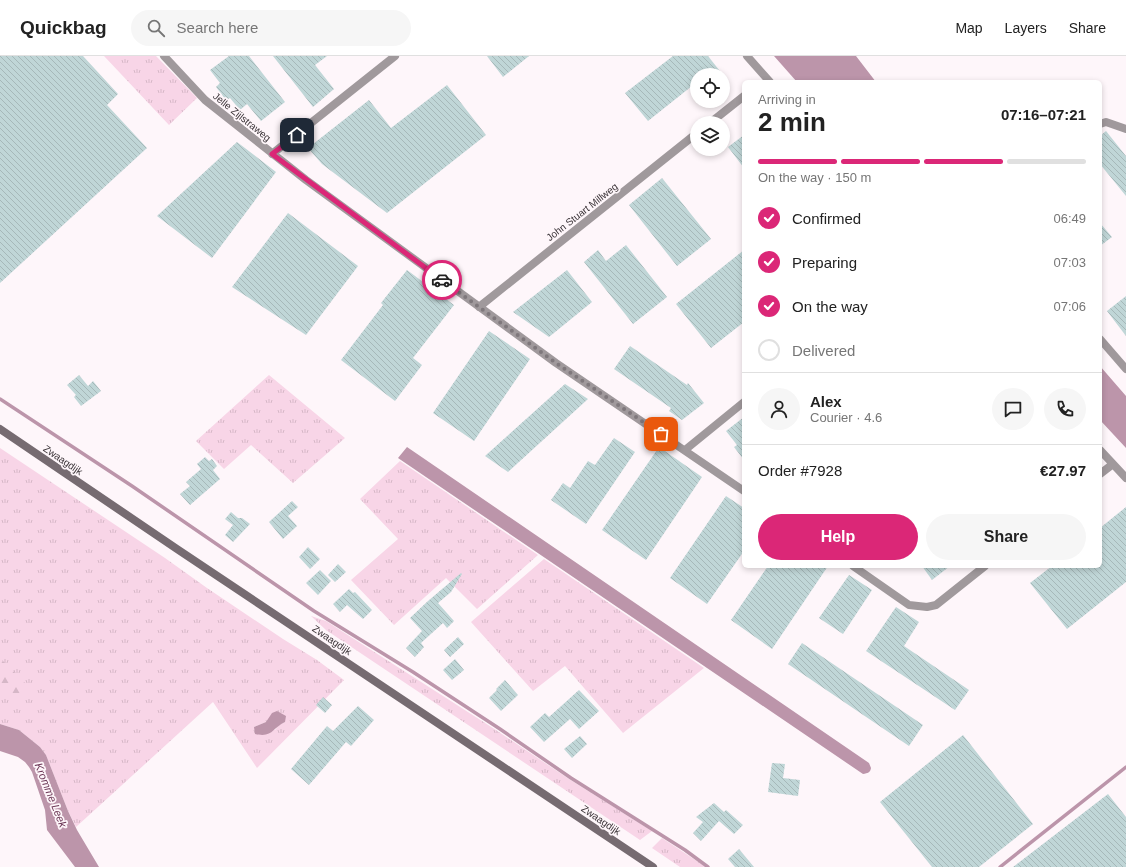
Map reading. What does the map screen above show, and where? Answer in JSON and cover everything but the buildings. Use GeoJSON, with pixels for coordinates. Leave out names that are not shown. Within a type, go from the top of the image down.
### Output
{"type":"FeatureCollection","features":[{"type":"Feature","properties":{"kind":"street","name":"Jelle Zijlstraweg"},"geometry":{"type":"LineString","coordinates":[[164,56],[205,100],[272,154],[556,363],[742,490]]}},
{"type":"Feature","properties":{"kind":"street"},"geometry":{"type":"LineString","coordinates":[[272,154],[395,56]]}},
{"type":"Feature","properties":{"kind":"street"},"geometry":{"type":"LineString","coordinates":[[747,56],[765,80]]}},
{"type":"Feature","properties":{"kind":"street"},"geometry":{"type":"LineString","coordinates":[[719,116],[742,98]]}},
{"type":"Feature","properties":{"kind":"street"},"geometry":{"type":"LineString","coordinates":[[1102,123],[1106,122],[1126,129]]}},
{"type":"Feature","properties":{"kind":"street","name":"John Stuart Millweg"},"geometry":{"type":"LineString","coordinates":[[479,306],[690,139]]}},
{"type":"Feature","properties":{"kind":"street"},"geometry":{"type":"LineString","coordinates":[[1102,341],[1126,369]]}},
{"type":"Feature","properties":{"kind":"street"},"geometry":{"type":"LineString","coordinates":[[685,450],[742,404]]}},
{"type":"Feature","properties":{"kind":"street","name":"Zwaagdijk"},"geometry":{"type":"LineString","coordinates":[[0,429],[176,549],[653,867]]}},
{"type":"Feature","properties":{"kind":"street"},"geometry":{"type":"LineString","coordinates":[[1102,452],[1126,478]]}},
{"type":"Feature","properties":{"kind":"street"},"geometry":{"type":"LineString","coordinates":[[1102,472],[1113,464]]}},
{"type":"Feature","properties":{"kind":"street"},"geometry":{"type":"LineString","coordinates":[[856,568],[909,605],[927,607],[936,605],[982,568]]}},
{"type":"Feature","properties":{"kind":"green space"},"geometry":{"type":"Polygon","coordinates":[[[104,56],[156,56],[197,98],[169,125],[104,56]]]}},
{"type":"Feature","properties":{"kind":"green space"},"geometry":{"type":"Polygon","coordinates":[[[269,375],[345,438],[293,483],[251,445],[224,469],[196,441],[269,375]]]}},
{"type":"Feature","properties":{"kind":"green space"},"geometry":{"type":"Polygon","coordinates":[[[0,448],[283,639],[317,660],[344,680],[257,768],[213,702],[76,827],[68,811],[46,755],[40,747],[19,730],[0,724],[0,448]],[[266,722],[254,727],[275,730],[279,725],[285,722],[266,722]]]}},
{"type":"Feature","properties":{"kind":"green space"},"geometry":{"type":"Polygon","coordinates":[[[400,461],[538,555],[477,609],[446,578],[394,625],[351,580],[398,539],[360,499],[400,461]]]}},
{"type":"Feature","properties":{"kind":"green space"},"geometry":{"type":"Polygon","coordinates":[[[544,559],[704,668],[623,733],[565,666],[533,691],[471,622],[544,559]]]}},
{"type":"Feature","properties":{"kind":"green space"},"geometry":{"type":"Polygon","coordinates":[[[311,616],[326,621],[496,730],[569,779],[652,831],[640,840],[326,630],[311,616]]]}},
{"type":"Feature","properties":{"kind":"green space"},"geometry":{"type":"Polygon","coordinates":[[[0,658],[29,687],[21,697],[0,694],[0,658]]]}},
{"type":"Feature","properties":{"kind":"green space"},"geometry":{"type":"Polygon","coordinates":[[[662,838],[706,867],[680,867],[652,848],[662,838]]]}},
{"type":"Feature","properties":{"kind":"water"},"geometry":{"type":"Polygon","coordinates":[[[774,56],[856,56],[874,80],[795,80],[774,56]]]}},
{"type":"Feature","properties":{"kind":"water"},"geometry":{"type":"Polygon","coordinates":[[[1102,368],[1126,396],[1126,448],[1102,422],[1102,368]]]}},
{"type":"Feature","properties":{"kind":"water"},"geometry":{"type":"Polygon","coordinates":[[[407,447],[869,763],[871,768],[870,771],[863,774],[398,458],[407,447]]]}},
{"type":"Feature","properties":{"kind":"water"},"geometry":{"type":"Polygon","coordinates":[[[277,711],[286,716],[285,722],[269,734],[255,734],[254,727],[266,722],[272,713],[277,711]]]}},
{"type":"Feature","properties":{"kind":"water","name":"Kromme Leek"},"geometry":{"type":"Polygon","coordinates":[[[0,724],[19,730],[40,747],[46,755],[68,811],[77,830],[99,867],[75,867],[47,830],[45,810],[32,772],[25,762],[18,757],[0,751],[0,724]]]}},
{"type":"Feature","properties":{"kind":"waterway"},"geometry":{"type":"LineString","coordinates":[[0,399],[132,486],[314,611],[413,672],[571,778],[685,850],[708,867]]}},
{"type":"Feature","properties":{"kind":"waterway"},"geometry":{"type":"LineString","coordinates":[[1000,867],[1126,767]]}},
{"type":"Feature","properties":{"kind":"way so far"},"geometry":{"type":"LineString","coordinates":[[442,280],[556,363],[661,434]]}},
{"type":"Feature","properties":{"kind":"route"},"geometry":{"type":"LineString","coordinates":[[297,135],[272,154],[442,280]]}}]}
